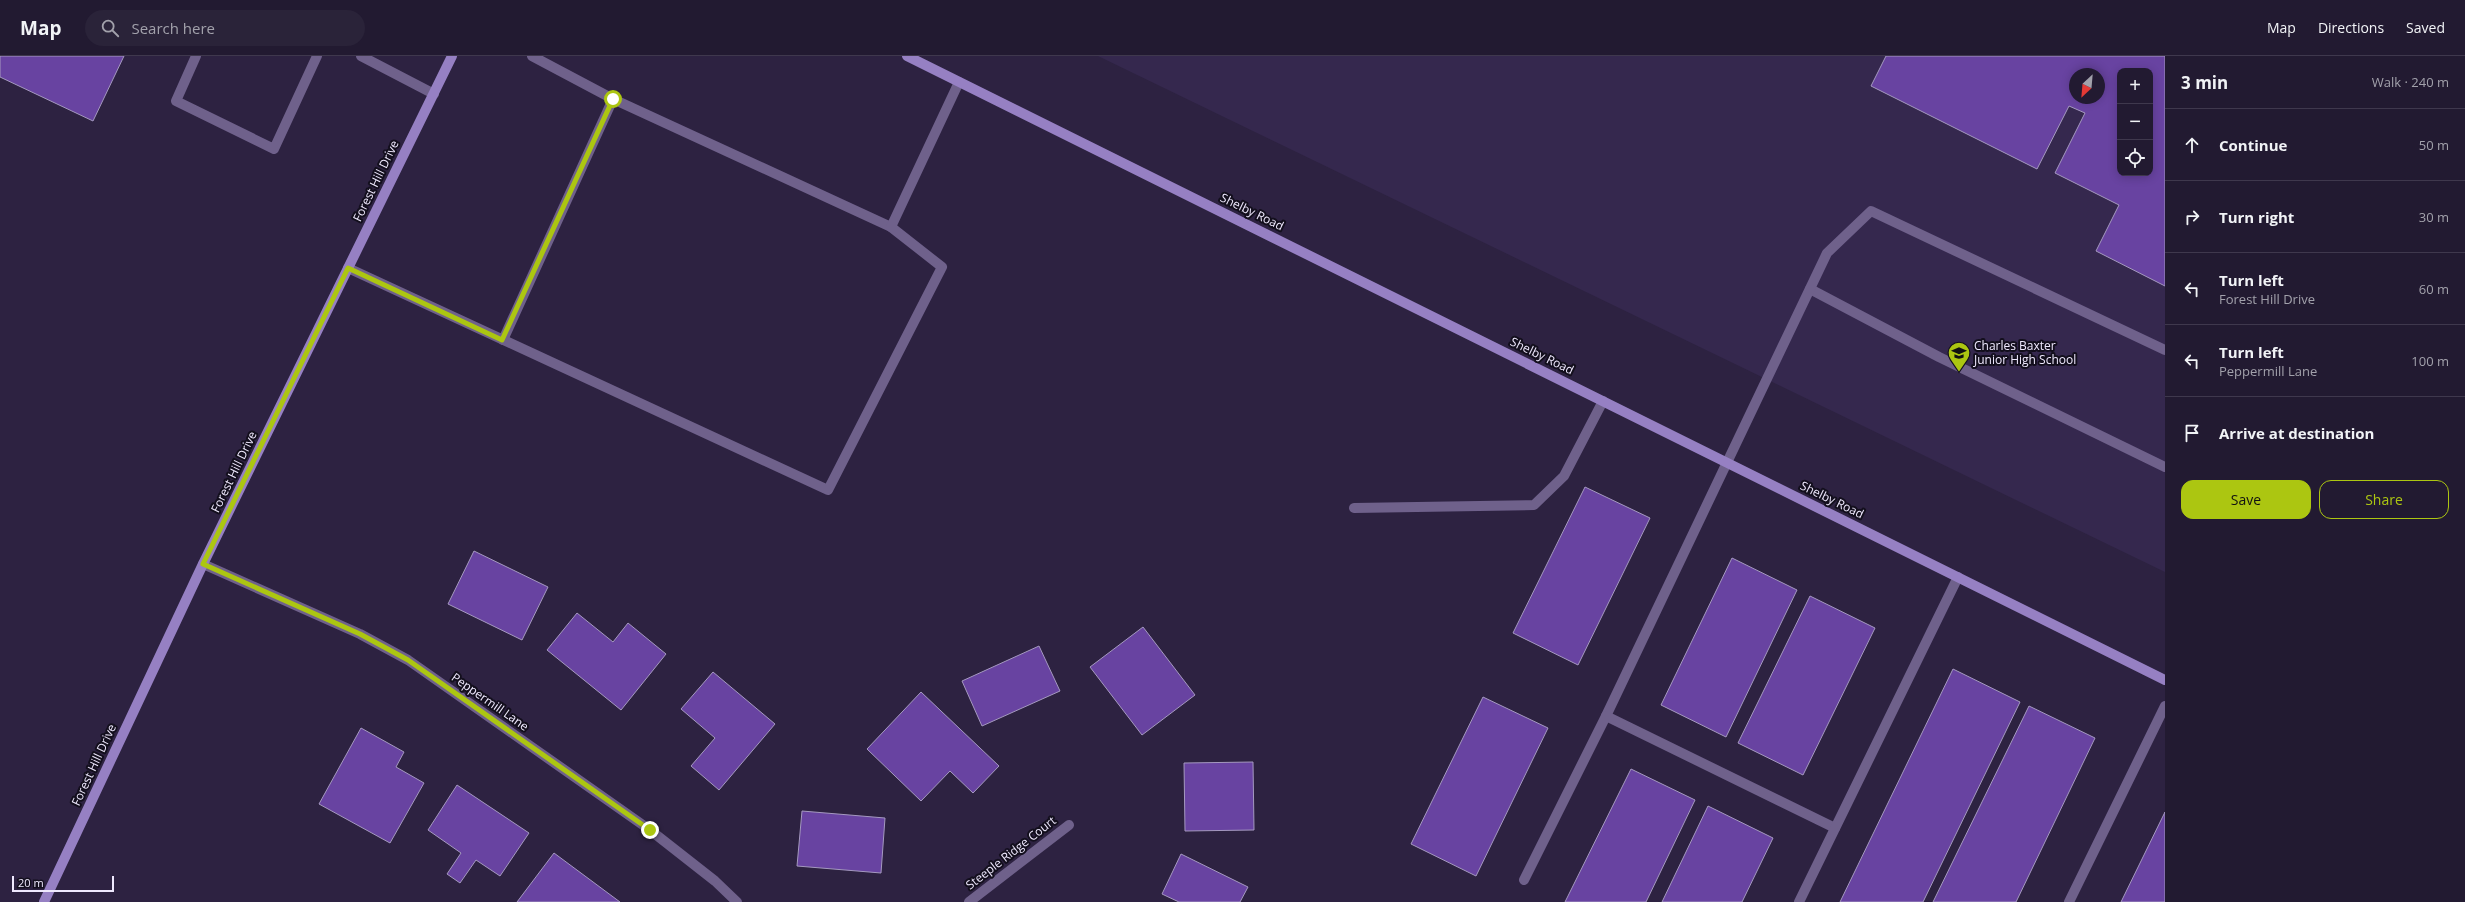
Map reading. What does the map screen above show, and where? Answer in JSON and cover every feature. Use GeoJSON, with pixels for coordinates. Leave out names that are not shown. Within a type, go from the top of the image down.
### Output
{"type":"FeatureCollection","features":[{"type":"Feature","properties":{"kind":"main road","name":"Forest Hill Drive"},"geometry":{"type":"LineString","coordinates":[[44,902],[203,564],[452,56]]}},
{"type":"Feature","properties":{"kind":"main road","name":"Shelby Road"},"geometry":{"type":"LineString","coordinates":[[907,56],[2165,680]]}},
{"type":"Feature","properties":{"kind":"street"},"geometry":{"type":"LineString","coordinates":[[196,56],[176,102],[274,149],[317,56]]}},
{"type":"Feature","properties":{"kind":"street"},"geometry":{"type":"LineString","coordinates":[[361,56],[434,94]]}},
{"type":"Feature","properties":{"kind":"street"},"geometry":{"type":"LineString","coordinates":[[348,268],[828,490],[942,267],[891,227],[613,99],[532,56]]}},
{"type":"Feature","properties":{"kind":"street"},"geometry":{"type":"LineString","coordinates":[[891,227],[959,82]]}},
{"type":"Feature","properties":{"kind":"street"},"geometry":{"type":"LineString","coordinates":[[502,340],[613,99]]}},
{"type":"Feature","properties":{"kind":"street"},"geometry":{"type":"LineString","coordinates":[[1524,880],[1606,716],[1827,253],[1871,211],[2165,350]]}},
{"type":"Feature","properties":{"kind":"street"},"geometry":{"type":"LineString","coordinates":[[1810,289],[1939,357],[2165,467]]}},
{"type":"Feature","properties":{"kind":"street"},"geometry":{"type":"LineString","coordinates":[[1354,508],[1534,505],[1564,476],[1603,401]]}},
{"type":"Feature","properties":{"kind":"street","name":"Peppermill Lane"},"geometry":{"type":"LineString","coordinates":[[203,564],[360,634],[408,660],[650,830],[715,881],[737,902]]}},
{"type":"Feature","properties":{"kind":"street"},"geometry":{"type":"LineString","coordinates":[[1799,902],[1958,577]]}},
{"type":"Feature","properties":{"kind":"street"},"geometry":{"type":"LineString","coordinates":[[2069,902],[2165,706]]}},
{"type":"Feature","properties":{"kind":"street"},"geometry":{"type":"LineString","coordinates":[[1606,716],[1835,828]]}},
{"type":"Feature","properties":{"kind":"street","name":"Steeple Ridge Court"},"geometry":{"type":"LineString","coordinates":[[969,902],[1069,824]]}},
{"type":"Feature","properties":{"kind":"shaded area","name":"Charles Baxter Junior High School"},"geometry":{"type":"Polygon","coordinates":[[[1098,56],[2165,56],[2165,572],[1098,56]]]}},
{"type":"Feature","properties":{"kind":"building"},"geometry":{"type":"Polygon","coordinates":[[[0,56],[124,56],[93,121],[0,77],[0,56]]]}},
{"type":"Feature","properties":{"kind":"building"},"geometry":{"type":"Polygon","coordinates":[[[1886,56],[2165,56],[2165,286],[2096,251],[2119,205],[2055,173],[2085,113],[2069,106],[2037,169],[1871,86],[1886,56]]]}},
{"type":"Feature","properties":{"kind":"building"},"geometry":{"type":"Polygon","coordinates":[[[1585,487],[1650,518],[1578,665],[1513,633],[1585,487]]]}},
{"type":"Feature","properties":{"kind":"building"},"geometry":{"type":"Polygon","coordinates":[[[474,551],[548,587],[522,640],[448,604],[474,551]]]}},
{"type":"Feature","properties":{"kind":"building"},"geometry":{"type":"Polygon","coordinates":[[[1732,558],[1797,590],[1726,737],[1661,705],[1732,558]]]}},
{"type":"Feature","properties":{"kind":"building"},"geometry":{"type":"Polygon","coordinates":[[[1810,596],[1875,628],[1803,775],[1738,743],[1810,596]]]}},
{"type":"Feature","properties":{"kind":"building"},"geometry":{"type":"Polygon","coordinates":[[[577,613],[613,642],[628,623],[666,654],[621,710],[547,650],[577,613]]]}},
{"type":"Feature","properties":{"kind":"building"},"geometry":{"type":"Polygon","coordinates":[[[1143,627],[1195,695],[1142,735],[1090,667],[1143,627]]]}},
{"type":"Feature","properties":{"kind":"building"},"geometry":{"type":"Polygon","coordinates":[[[1039,646],[1060,691],[982,726],[962,681],[1039,646]]]}},
{"type":"Feature","properties":{"kind":"building"},"geometry":{"type":"Polygon","coordinates":[[[1953,669],[2020,702],[1923,902],[1840,902],[1953,669]]]}},
{"type":"Feature","properties":{"kind":"building"},"geometry":{"type":"Polygon","coordinates":[[[713,672],[775,724],[719,790],[691,766],[715,738],[681,709],[713,672]]]}},
{"type":"Feature","properties":{"kind":"building"},"geometry":{"type":"Polygon","coordinates":[[[921,692],[999,766],[973,793],[950,771],[921,801],[867,749],[921,692]]]}},
{"type":"Feature","properties":{"kind":"building"},"geometry":{"type":"Polygon","coordinates":[[[1483,697],[1548,728],[1476,876],[1411,844],[1483,697]]]}},
{"type":"Feature","properties":{"kind":"building"},"geometry":{"type":"Polygon","coordinates":[[[2029,706],[2095,738],[2016,902],[1933,902],[2029,706]]]}},
{"type":"Feature","properties":{"kind":"building"},"geometry":{"type":"Polygon","coordinates":[[[361,728],[404,752],[396,767],[424,783],[390,843],[319,804],[361,728]]]}},
{"type":"Feature","properties":{"kind":"building"},"geometry":{"type":"Polygon","coordinates":[[[1253,762],[1254,830],[1185,831],[1184,763],[1253,762]]]}},
{"type":"Feature","properties":{"kind":"building"},"geometry":{"type":"Polygon","coordinates":[[[1631,769],[1695,800],[1646,902],[1565,902],[1631,769]]]}},
{"type":"Feature","properties":{"kind":"building"},"geometry":{"type":"Polygon","coordinates":[[[457,785],[529,833],[500,876],[476,860],[460,883],[447,874],[461,853],[428,830],[457,785]]]}},
{"type":"Feature","properties":{"kind":"building"},"geometry":{"type":"Polygon","coordinates":[[[1708,806],[1773,838],[1742,902],[1662,902],[1708,806]]]}},
{"type":"Feature","properties":{"kind":"building"},"geometry":{"type":"Polygon","coordinates":[[[802,811],[885,818],[881,873],[797,866],[802,811]]]}},
{"type":"Feature","properties":{"kind":"building"},"geometry":{"type":"Polygon","coordinates":[[[2165,812],[2165,902],[2121,902],[2165,812]]]}},
{"type":"Feature","properties":{"kind":"building"},"geometry":{"type":"Polygon","coordinates":[[[554,853],[620,902],[517,902],[554,853]]]}},
{"type":"Feature","properties":{"kind":"building"},"geometry":{"type":"Polygon","coordinates":[[[1181,854],[1248,887],[1240,902],[1179,902],[1162,894],[1181,854]]]}},
{"type":"Feature","properties":{"kind":"place","name":"Charles Baxter Junior High School"},"geometry":{"type":"Point","coordinates":[1959,372]}},
{"type":"Feature","properties":{"kind":"route"},"geometry":{"type":"LineString","coordinates":[[613,99],[502,340],[348,268],[203,564],[360,634],[408,660],[650,830]]}}]}
